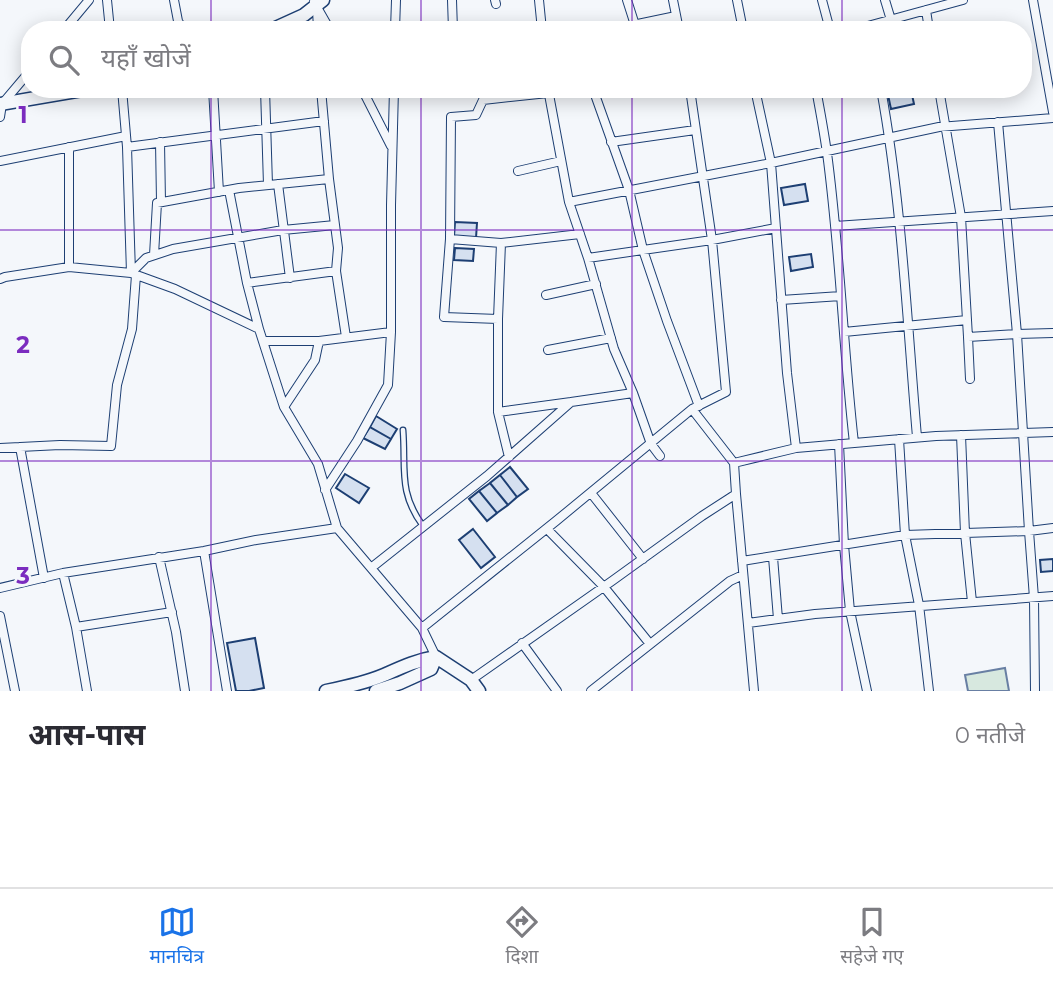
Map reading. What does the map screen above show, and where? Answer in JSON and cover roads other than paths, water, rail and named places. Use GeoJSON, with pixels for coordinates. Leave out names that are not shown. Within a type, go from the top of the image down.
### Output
{"type":"FeatureCollection","features":[{"type":"Feature","properties":{"kind":"street"},"geometry":{"type":"LineString","coordinates":[[72,21],[89,0]]}},
{"type":"Feature","properties":{"kind":"street"},"geometry":{"type":"LineString","coordinates":[[107,0],[109,21]]}},
{"type":"Feature","properties":{"kind":"street"},"geometry":{"type":"LineString","coordinates":[[174,0],[178,21]]}},
{"type":"Feature","properties":{"kind":"street"},"geometry":{"type":"LineString","coordinates":[[395,21],[396,0]]}},
{"type":"Feature","properties":{"kind":"street"},"geometry":{"type":"LineString","coordinates":[[452,0],[453,21]]}},
{"type":"Feature","properties":{"kind":"street"},"geometry":{"type":"LineString","coordinates":[[539,0],[541,21]]}},
{"type":"Feature","properties":{"kind":"street"},"geometry":{"type":"LineString","coordinates":[[627,0],[634,21]]}},
{"type":"Feature","properties":{"kind":"street"},"geometry":{"type":"LineString","coordinates":[[673,0],[677,21]]}},
{"type":"Feature","properties":{"kind":"street"},"geometry":{"type":"LineString","coordinates":[[737,0],[741,21]]}},
{"type":"Feature","properties":{"kind":"street"},"geometry":{"type":"LineString","coordinates":[[822,0],[828,21]]}},
{"type":"Feature","properties":{"kind":"street"},"geometry":{"type":"LineString","coordinates":[[885,0],[891,20],[963,0]]}},
{"type":"Feature","properties":{"kind":"street"},"geometry":{"type":"LineString","coordinates":[[1034,0],[1053,112]]}},
{"type":"Feature","properties":{"kind":"street"},"geometry":{"type":"LineString","coordinates":[[291,21],[304,15],[318,2]]}},
{"type":"Feature","properties":{"kind":"street"},"geometry":{"type":"LineString","coordinates":[[318,2],[318,21]]}},
{"type":"Feature","properties":{"kind":"street"},"geometry":{"type":"LineString","coordinates":[[318,2],[326,21]]}},
{"type":"Feature","properties":{"kind":"street"},"geometry":{"type":"LineString","coordinates":[[926,10],[928,21]]}},
{"type":"Feature","properties":{"kind":"street"},"geometry":{"type":"LineString","coordinates":[[653,21],[676,16]]}},
{"type":"Feature","properties":{"kind":"street"},"geometry":{"type":"LineString","coordinates":[[1,108],[21,82]]}},
{"type":"Feature","properties":{"kind":"street"},"geometry":{"type":"LineString","coordinates":[[1,108],[47,98]]}},
{"type":"Feature","properties":{"kind":"street"},"geometry":{"type":"LineString","coordinates":[[0,448],[111,446],[117,385],[132,329],[133,274],[123,98]]}},
{"type":"Feature","properties":{"kind":"street"},"geometry":{"type":"LineString","coordinates":[[213,98],[219,192]]}},
{"type":"Feature","properties":{"kind":"street"},"geometry":{"type":"LineString","coordinates":[[265,98],[268,185]]}},
{"type":"Feature","properties":{"kind":"street"},"geometry":{"type":"LineString","coordinates":[[322,98],[338,248],[336,271],[346,337]]}},
{"type":"Feature","properties":{"kind":"street"},"geometry":{"type":"LineString","coordinates":[[366,98],[392,149]]}},
{"type":"Feature","properties":{"kind":"street"},"geometry":{"type":"LineString","coordinates":[[325,490],[357,441],[388,384],[394,98]]}},
{"type":"Feature","properties":{"kind":"street"},"geometry":{"type":"LineString","coordinates":[[497,98],[483,100],[476,115],[451,117],[450,239],[444,317],[498,319]]}},
{"type":"Feature","properties":{"kind":"street"},"geometry":{"type":"LineString","coordinates":[[549,98],[569,202],[611,338],[650,444],[660,456]]}},
{"type":"Feature","properties":{"kind":"street"},"geometry":{"type":"LineString","coordinates":[[596,98],[628,190],[643,250],[696,408],[734,463],[754,691]]}},
{"type":"Feature","properties":{"kind":"street"},"geometry":{"type":"LineString","coordinates":[[422,628],[696,408],[726,391],[712,240],[691,98]]}},
{"type":"Feature","properties":{"kind":"street"},"geometry":{"type":"LineString","coordinates":[[757,98],[771,163],[787,373],[796,448]]}},
{"type":"Feature","properties":{"kind":"street"},"geometry":{"type":"LineString","coordinates":[[818,98],[827,151],[835,226],[854,443]]}},
{"type":"Feature","properties":{"kind":"street"},"geometry":{"type":"LineString","coordinates":[[883,98],[899,220],[917,437]]}},
{"type":"Feature","properties":{"kind":"street"},"geometry":{"type":"LineString","coordinates":[[940,98],[961,216],[970,379]]}},
{"type":"Feature","properties":{"kind":"street"},"geometry":{"type":"LineString","coordinates":[[569,202],[945,127],[1053,118]]}},
{"type":"Feature","properties":{"kind":"street"},"geometry":{"type":"LineString","coordinates":[[127,147],[324,121]]}},
{"type":"Feature","properties":{"kind":"street"},"geometry":{"type":"LineString","coordinates":[[998,122],[1017,334],[1034,598],[1035,691]]}},
{"type":"Feature","properties":{"kind":"street"},"geometry":{"type":"LineString","coordinates":[[611,142],[695,130]]}},
{"type":"Feature","properties":{"kind":"street"},"geometry":{"type":"LineString","coordinates":[[0,161],[126,136]]}},
{"type":"Feature","properties":{"kind":"street"},"geometry":{"type":"LineString","coordinates":[[160,142],[161,202]]}},
{"type":"Feature","properties":{"kind":"street"},"geometry":{"type":"LineString","coordinates":[[69,147],[69,267]]}},
{"type":"Feature","properties":{"kind":"street"},"geometry":{"type":"LineString","coordinates":[[518,171],[561,161]]}},
{"type":"Feature","properties":{"kind":"street"},"geometry":{"type":"LineString","coordinates":[[154,255],[157,203],[229,190],[329,179]]}},
{"type":"Feature","properties":{"kind":"street"},"geometry":{"type":"LineString","coordinates":[[278,184],[290,278]]}},
{"type":"Feature","properties":{"kind":"street"},"geometry":{"type":"LineString","coordinates":[[229,190],[247,283],[262,341],[284,407],[318,464],[337,528],[422,628],[436,657],[479,691]]}},
{"type":"Feature","properties":{"kind":"street"},"geometry":{"type":"LineString","coordinates":[[835,226],[1053,211]]}},
{"type":"Feature","properties":{"kind":"street"},"geometry":{"type":"LineString","coordinates":[[133,274],[146,258],[173,249],[283,230],[335,225]]}},
{"type":"Feature","properties":{"kind":"street"},"geometry":{"type":"LineString","coordinates":[[588,258],[776,228]]}},
{"type":"Feature","properties":{"kind":"street"},"geometry":{"type":"LineString","coordinates":[[450,239],[501,243],[580,233]]}},
{"type":"Feature","properties":{"kind":"street"},"geometry":{"type":"LineString","coordinates":[[501,243],[498,412],[509,457]]}},
{"type":"Feature","properties":{"kind":"street"},"geometry":{"type":"LineString","coordinates":[[0,279],[69,267],[133,274],[175,289],[259,329]]}},
{"type":"Feature","properties":{"kind":"street"},"geometry":{"type":"LineString","coordinates":[[247,283],[336,271]]}},
{"type":"Feature","properties":{"kind":"street"},"geometry":{"type":"LineString","coordinates":[[546,295],[596,284]]}},
{"type":"Feature","properties":{"kind":"street"},"geometry":{"type":"LineString","coordinates":[[781,300],[841,296]]}},
{"type":"Feature","properties":{"kind":"street"},"geometry":{"type":"LineString","coordinates":[[844,332],[967,320]]}},
{"type":"Feature","properties":{"kind":"street"},"geometry":{"type":"LineString","coordinates":[[262,341],[319,341],[391,332]]}},
{"type":"Feature","properties":{"kind":"street"},"geometry":{"type":"LineString","coordinates":[[968,337],[1053,332]]}},
{"type":"Feature","properties":{"kind":"street"},"geometry":{"type":"LineString","coordinates":[[548,350],[611,338]]}},
{"type":"Feature","properties":{"kind":"street"},"geometry":{"type":"LineString","coordinates":[[284,407],[315,360],[319,341]]}},
{"type":"Feature","properties":{"kind":"street"},"geometry":{"type":"LineString","coordinates":[[498,412],[633,393]]}},
{"type":"Feature","properties":{"kind":"street"},"geometry":{"type":"LineString","coordinates":[[371,568],[509,457],[571,402]]}},
{"type":"Feature","properties":{"kind":"street"},"geometry":{"type":"LineString","coordinates":[[734,463],[796,448],[917,437],[1053,432]]}},
{"type":"Feature","properties":{"kind":"street"},"geometry":{"type":"LineString","coordinates":[[961,435],[965,533],[972,602]]}},
{"type":"Feature","properties":{"kind":"street"},"geometry":{"type":"LineString","coordinates":[[899,439],[905,535],[919,605],[929,691]]}},
{"type":"Feature","properties":{"kind":"street"},"geometry":{"type":"LineString","coordinates":[[839,444],[850,611],[867,691]]}},
{"type":"Feature","properties":{"kind":"street"},"geometry":{"type":"LineString","coordinates":[[20,447],[44,578]]}},
{"type":"Feature","properties":{"kind":"street"},"geometry":{"type":"LineString","coordinates":[[591,493],[643,559]]}},
{"type":"Feature","properties":{"kind":"street"},"geometry":{"type":"LineString","coordinates":[[469,682],[736,494]]}},
{"type":"Feature","properties":{"kind":"street"},"geometry":{"type":"LineString","coordinates":[[0,588],[63,573],[337,528]]}},
{"type":"Feature","properties":{"kind":"street"},"geometry":{"type":"LineString","coordinates":[[742,561],[905,535],[1053,528]]}},
{"type":"Feature","properties":{"kind":"street"},"geometry":{"type":"LineString","coordinates":[[547,529],[604,587],[650,645]]}},
{"type":"Feature","properties":{"kind":"street"},"geometry":{"type":"LineString","coordinates":[[204,551],[227,691]]}},
{"type":"Feature","properties":{"kind":"street"},"geometry":{"type":"LineString","coordinates":[[159,557],[176,632],[185,691]]}},
{"type":"Feature","properties":{"kind":"street"},"geometry":{"type":"LineString","coordinates":[[774,557],[778,619]]}},
{"type":"Feature","properties":{"kind":"street"},"geometry":{"type":"LineString","coordinates":[[63,573],[76,626],[87,691]]}},
{"type":"Feature","properties":{"kind":"street"},"geometry":{"type":"LineString","coordinates":[[591,691],[730,581],[743,575]]}},
{"type":"Feature","properties":{"kind":"street"},"geometry":{"type":"LineString","coordinates":[[748,623],[850,611],[1053,596]]}},
{"type":"Feature","properties":{"kind":"street"},"geometry":{"type":"LineString","coordinates":[[76,626],[172,612]]}},
{"type":"Feature","properties":{"kind":"street"},"geometry":{"type":"LineString","coordinates":[[0,616],[15,691]]}},
{"type":"Feature","properties":{"kind":"street"},"geometry":{"type":"LineString","coordinates":[[522,643],[557,691]]}},
{"type":"Feature","properties":{"kind":"street"},"geometry":{"type":"LineString","coordinates":[[326,691],[351,687],[413,662],[436,657]]}},
{"type":"Feature","properties":{"kind":"street"},"geometry":{"type":"LineString","coordinates":[[376,691],[431,669],[436,657]]}},
{"type":"Feature","properties":{"kind":"lane"},"geometry":{"type":"LineString","coordinates":[[403,430],[406,492],[413,513],[424,526]]}}]}
